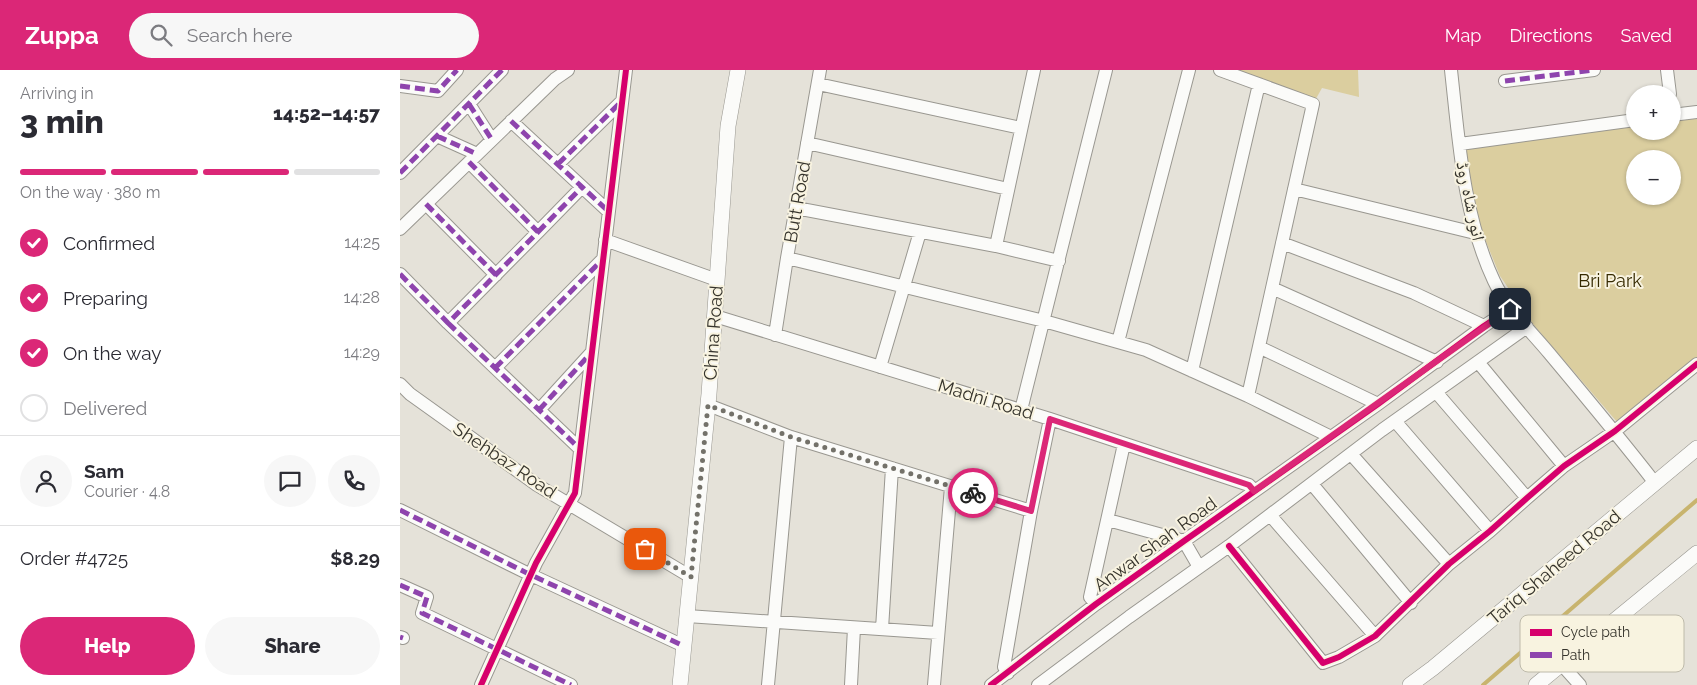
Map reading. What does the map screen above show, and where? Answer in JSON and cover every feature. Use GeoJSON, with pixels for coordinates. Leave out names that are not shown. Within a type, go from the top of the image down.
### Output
{"type":"FeatureCollection","features":[{"type":"Feature","properties":{"kind":"main road","name":"China Road"},"geometry":{"type":"LineString","coordinates":[[680,685],[708,405],[728,126],[738,70]]}},
{"type":"Feature","properties":{"kind":"main road","name":"Tariq Shaheed Road"},"geometry":{"type":"LineString","coordinates":[[1410,685],[1441,662],[1697,448]]}},
{"type":"Feature","properties":{"kind":"main road"},"geometry":{"type":"LineString","coordinates":[[1622,615],[1697,553]]}},
{"type":"Feature","properties":{"kind":"main road"},"geometry":{"type":"LineString","coordinates":[[1536,685],[1553,672]]}},
{"type":"Feature","properties":{"kind":"street"},"geometry":{"type":"LineString","coordinates":[[400,86],[438,92],[457,70]]}},
{"type":"Feature","properties":{"kind":"street"},"geometry":{"type":"LineString","coordinates":[[400,173],[502,70]]}},
{"type":"Feature","properties":{"kind":"street"},"geometry":{"type":"LineString","coordinates":[[400,229],[555,78],[567,70]]}},
{"type":"Feature","properties":{"kind":"street"},"geometry":{"type":"LineString","coordinates":[[481,685],[531,575],[574,493],[626,70]]}},
{"type":"Feature","properties":{"kind":"street","name":"Butt Road"},"geometry":{"type":"LineString","coordinates":[[775,335],[820,70]]}},
{"type":"Feature","properties":{"kind":"street"},"geometry":{"type":"LineString","coordinates":[[996,246],[1034,70]]}},
{"type":"Feature","properties":{"kind":"street"},"geometry":{"type":"LineString","coordinates":[[1021,410],[1106,70]]}},
{"type":"Feature","properties":{"kind":"street"},"geometry":{"type":"LineString","coordinates":[[1118,342],[1189,70]]}},
{"type":"Feature","properties":{"kind":"street"},"geometry":{"type":"LineString","coordinates":[[1220,70],[1313,104],[1248,396]]}},
{"type":"Feature","properties":{"kind":"street","name":"انور شاہ روڈ"},"geometry":{"type":"LineString","coordinates":[[1451,70],[1466,194],[1475,233],[1494,282],[1510,309],[1615,431],[1655,483]]}},
{"type":"Feature","properties":{"kind":"street"},"geometry":{"type":"LineString","coordinates":[[1505,80],[1594,70]]}},
{"type":"Feature","properties":{"kind":"street"},"geometry":{"type":"LineString","coordinates":[[1667,70],[1669,85]]}},
{"type":"Feature","properties":{"kind":"street"},"geometry":{"type":"LineString","coordinates":[[818,84],[1021,128]]}},
{"type":"Feature","properties":{"kind":"street"},"geometry":{"type":"LineString","coordinates":[[1192,371],[1259,84]]}},
{"type":"Feature","properties":{"kind":"street"},"geometry":{"type":"LineString","coordinates":[[558,164],[622,101]]}},
{"type":"Feature","properties":{"kind":"street"},"geometry":{"type":"LineString","coordinates":[[469,104],[492,140]]}},
{"type":"Feature","properties":{"kind":"street"},"geometry":{"type":"LineString","coordinates":[[1681,114],[1697,112]]}},
{"type":"Feature","properties":{"kind":"street"},"geometry":{"type":"LineString","coordinates":[[511,121],[608,211]]}},
{"type":"Feature","properties":{"kind":"street"},"geometry":{"type":"LineString","coordinates":[[1460,144],[1626,121]]}},
{"type":"Feature","properties":{"kind":"street"},"geometry":{"type":"LineString","coordinates":[[437,136],[473,158],[538,232]]}},
{"type":"Feature","properties":{"kind":"street"},"geometry":{"type":"LineString","coordinates":[[807,143],[1008,189]]}},
{"type":"Feature","properties":{"kind":"street"},"geometry":{"type":"LineString","coordinates":[[448,323],[582,186]]}},
{"type":"Feature","properties":{"kind":"street"},"geometry":{"type":"LineString","coordinates":[[1294,189],[1475,233]]}},
{"type":"Feature","properties":{"kind":"street"},"geometry":{"type":"LineString","coordinates":[[426,204],[496,275]]}},
{"type":"Feature","properties":{"kind":"street"},"geometry":{"type":"LineString","coordinates":[[796,208],[996,246],[1059,261]]}},
{"type":"Feature","properties":{"kind":"street"},"geometry":{"type":"LineString","coordinates":[[880,367],[920,232]]}},
{"type":"Feature","properties":{"kind":"street"},"geometry":{"type":"LineString","coordinates":[[605,240],[717,280]]}},
{"type":"Feature","properties":{"kind":"street"},"geometry":{"type":"LineString","coordinates":[[1282,244],[1414,294],[1484,326]]}},
{"type":"Feature","properties":{"kind":"street"},"geometry":{"type":"LineString","coordinates":[[787,258],[1044,320],[1146,350],[1331,436]]}},
{"type":"Feature","properties":{"kind":"street"},"geometry":{"type":"LineString","coordinates":[[494,368],[603,259]]}},
{"type":"Feature","properties":{"kind":"street"},"geometry":{"type":"LineString","coordinates":[[400,274],[494,368],[580,449]]}},
{"type":"Feature","properties":{"kind":"street"},"geometry":{"type":"LineString","coordinates":[[1272,288],[1437,362]]}},
{"type":"Feature","properties":{"kind":"street","name":"Anwar Shah Road"},"geometry":{"type":"LineString","coordinates":[[991,685],[1096,604],[1510,309]]}},
{"type":"Feature","properties":{"kind":"street","name":"Madni Road"},"geometry":{"type":"LineString","coordinates":[[714,316],[1050,419],[1249,485],[1254,491]]}},
{"type":"Feature","properties":{"kind":"street"},"geometry":{"type":"LineString","coordinates":[[1038,685],[1229,546],[1395,421],[1527,327]]}},
{"type":"Feature","properties":{"kind":"street"},"geometry":{"type":"LineString","coordinates":[[1259,347],[1378,404]]}},
{"type":"Feature","properties":{"kind":"street"},"geometry":{"type":"LineString","coordinates":[[539,410],[591,353]]}},
{"type":"Feature","properties":{"kind":"street"},"geometry":{"type":"LineString","coordinates":[[1478,362],[1564,466]]}},
{"type":"Feature","properties":{"kind":"street"},"geometry":{"type":"LineString","coordinates":[[1229,546],[1323,663],[1339,657],[1376,636],[1449,564],[1490,531],[1526,498],[1564,466],[1615,431],[1697,364]]}},
{"type":"Feature","properties":{"kind":"street","name":"Shehbaz Road"},"geometry":{"type":"LineString","coordinates":[[400,384],[410,394],[537,485],[691,577]]}},
{"type":"Feature","properties":{"kind":"street"},"geometry":{"type":"LineString","coordinates":[[1436,392],[1526,498]]}},
{"type":"Feature","properties":{"kind":"street"},"geometry":{"type":"LineString","coordinates":[[708,405],[791,437],[1031,511]]}},
{"type":"Feature","properties":{"kind":"street"},"geometry":{"type":"LineString","coordinates":[[1008,673],[1004,667],[1031,511],[1050,419]]}},
{"type":"Feature","properties":{"kind":"street"},"geometry":{"type":"LineString","coordinates":[[1395,421],[1490,531]]}},
{"type":"Feature","properties":{"kind":"street"},"geometry":{"type":"LineString","coordinates":[[768,685],[791,437]]}},
{"type":"Feature","properties":{"kind":"street"},"geometry":{"type":"LineString","coordinates":[[1096,604],[1090,597],[1124,444]]}},
{"type":"Feature","properties":{"kind":"street"},"geometry":{"type":"LineString","coordinates":[[1351,454],[1449,564]]}},
{"type":"Feature","properties":{"kind":"street"},"geometry":{"type":"LineString","coordinates":[[882,630],[892,468]]}},
{"type":"Feature","properties":{"kind":"street"},"geometry":{"type":"LineString","coordinates":[[1312,484],[1410,603]]}},
{"type":"Feature","properties":{"kind":"street"},"geometry":{"type":"LineString","coordinates":[[934,685],[952,487]]}},
{"type":"Feature","properties":{"kind":"street"},"geometry":{"type":"LineString","coordinates":[[400,510],[531,575],[684,646]]}},
{"type":"Feature","properties":{"kind":"street"},"geometry":{"type":"LineString","coordinates":[[1270,515],[1376,636]]}},
{"type":"Feature","properties":{"kind":"street"},"geometry":{"type":"LineString","coordinates":[[1108,520],[1184,541],[1199,567]]}},
{"type":"Feature","properties":{"kind":"street"},"geometry":{"type":"LineString","coordinates":[[400,585],[427,598],[422,614],[571,685]]}},
{"type":"Feature","properties":{"kind":"street"},"geometry":{"type":"LineString","coordinates":[[687,616],[938,633]]}},
{"type":"Feature","properties":{"kind":"street"},"geometry":{"type":"LineString","coordinates":[[852,685],[854,628]]}},
{"type":"Feature","properties":{"kind":"street"},"geometry":{"type":"LineString","coordinates":[[1568,672],[1580,685]]}},
{"type":"Feature","properties":{"kind":"green space"},"geometry":{"type":"Polygon","coordinates":[[[1220,70],[1358,70],[1359,97],[1322,88],[1313,104],[1220,70]]]}},
{"type":"Feature","properties":{"kind":"green space","name":"Bri Park"},"geometry":{"type":"Polygon","coordinates":[[[1697,117],[1697,357],[1617,422],[1533,324],[1500,276],[1482,232],[1471,193],[1465,149],[1626,126],[1626,140],[1681,140],[1681,119],[1697,117]]]}},
{"type":"Feature","properties":{"kind":"waterway"},"geometry":{"type":"LineString","coordinates":[[1564,615],[1697,500]]}},
{"type":"Feature","properties":{"kind":"waterway"},"geometry":{"type":"LineString","coordinates":[[1483,685],[1520,653]]}},
{"type":"Feature","properties":{"kind":"marked path"},"geometry":{"type":"LineString","coordinates":[[400,86],[438,91],[457,70]]}},
{"type":"Feature","properties":{"kind":"marked path"},"geometry":{"type":"LineString","coordinates":[[400,173],[502,70]]}},
{"type":"Feature","properties":{"kind":"marked path"},"geometry":{"type":"LineString","coordinates":[[1505,81],[1594,70]]}},
{"type":"Feature","properties":{"kind":"marked path"},"geometry":{"type":"LineString","coordinates":[[558,164],[622,101]]}},
{"type":"Feature","properties":{"kind":"marked path"},"geometry":{"type":"LineString","coordinates":[[469,104],[492,140]]}},
{"type":"Feature","properties":{"kind":"marked path"},"geometry":{"type":"LineString","coordinates":[[511,121],[608,211]]}},
{"type":"Feature","properties":{"kind":"marked path"},"geometry":{"type":"LineString","coordinates":[[437,136],[477,154]]}},
{"type":"Feature","properties":{"kind":"marked path"},"geometry":{"type":"LineString","coordinates":[[400,274],[448,323],[538,232],[469,162]]}},
{"type":"Feature","properties":{"kind":"marked path"},"geometry":{"type":"LineString","coordinates":[[538,232],[582,187]]}},
{"type":"Feature","properties":{"kind":"marked path"},"geometry":{"type":"LineString","coordinates":[[426,204],[496,275]]}},
{"type":"Feature","properties":{"kind":"marked path"},"geometry":{"type":"LineString","coordinates":[[495,368],[603,259]]}},
{"type":"Feature","properties":{"kind":"marked path"},"geometry":{"type":"LineString","coordinates":[[448,323],[580,449]]}},
{"type":"Feature","properties":{"kind":"marked path"},"geometry":{"type":"LineString","coordinates":[[539,410],[591,353]]}},
{"type":"Feature","properties":{"kind":"marked path"},"geometry":{"type":"LineString","coordinates":[[400,510],[531,575],[684,646]]}},
{"type":"Feature","properties":{"kind":"marked path"},"geometry":{"type":"LineString","coordinates":[[400,585],[427,597],[422,613],[571,685]]}},
{"type":"Feature","properties":{"kind":"cycle path"},"geometry":{"type":"LineString","coordinates":[[481,685],[536,563],[575,493],[626,70]]}},
{"type":"Feature","properties":{"kind":"cycle path"},"geometry":{"type":"LineString","coordinates":[[991,685],[1096,604],[1510,309]]}},
{"type":"Feature","properties":{"kind":"cycle path"},"geometry":{"type":"LineString","coordinates":[[1229,546],[1323,663],[1339,657],[1375,636],[1449,564],[1564,466],[1615,431],[1697,364]]}},
{"type":"Feature","properties":{"kind":"way so far"},"geometry":{"type":"LineString","coordinates":[[645,549],[691,577],[708,405],[791,437],[973,493]]}},
{"type":"Feature","properties":{"kind":"route"},"geometry":{"type":"LineString","coordinates":[[973,493],[1031,511],[1050,419],[1249,485],[1254,491],[1510,309]]}}]}
